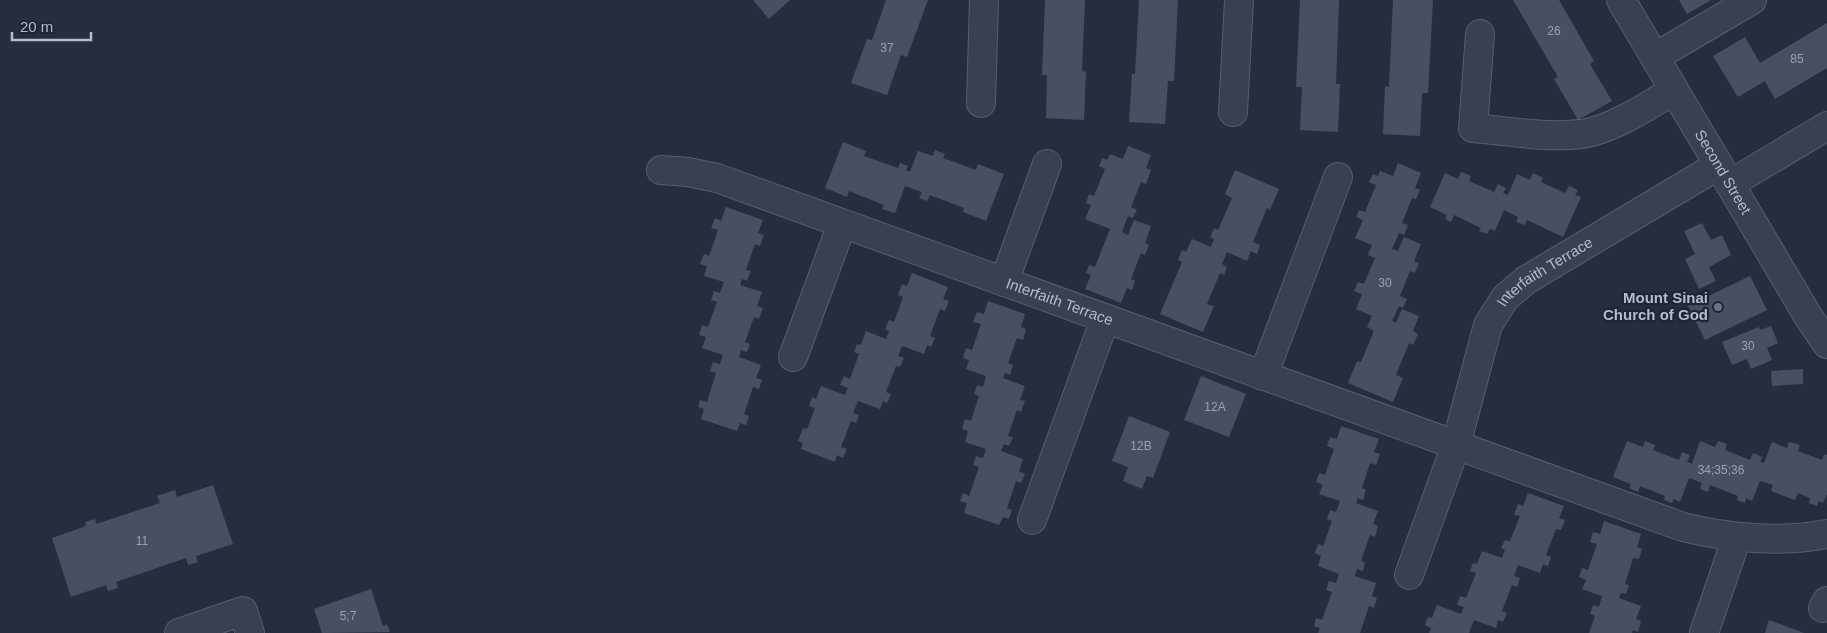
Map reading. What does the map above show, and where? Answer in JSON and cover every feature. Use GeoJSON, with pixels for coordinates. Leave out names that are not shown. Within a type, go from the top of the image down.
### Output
{"type":"FeatureCollection","features":[{"type":"Feature","properties":{"kind":"street"},"geometry":{"type":"LineString","coordinates":[[981,103],[984,0]]}},
{"type":"Feature","properties":{"kind":"street"},"geometry":{"type":"LineString","coordinates":[[1233,112],[1239,0]]}},
{"type":"Feature","properties":{"kind":"street","name":"Second Street"},"geometry":{"type":"LineString","coordinates":[[1621,0],[1808,316],[1827,344]]}},
{"type":"Feature","properties":{"kind":"street"},"geometry":{"type":"LineString","coordinates":[[1655,57],[1752,0]]}},
{"type":"Feature","properties":{"kind":"street"},"geometry":{"type":"LineString","coordinates":[[1480,34],[1473,128],[1551,134],[1582,134],[1611,125],[1674,90]]}},
{"type":"Feature","properties":{"kind":"street","name":"Interfaith Terrace"},"geometry":{"type":"LineString","coordinates":[[1410,575],[1456,446],[1488,326],[1505,298],[1526,280],[1724,175],[1827,126]]}},
{"type":"Feature","properties":{"kind":"street"},"geometry":{"type":"LineString","coordinates":[[1004,282],[1047,164]]}},
{"type":"Feature","properties":{"kind":"street","name":"Interfaith Terrace"},"geometry":{"type":"LineString","coordinates":[[661,170],[688,172],[717,178],[1683,527],[1712,534],[1737,537],[1811,537],[1827,534]]}},
{"type":"Feature","properties":{"kind":"street"},"geometry":{"type":"LineString","coordinates":[[1263,376],[1338,177]]}},
{"type":"Feature","properties":{"kind":"street"},"geometry":{"type":"LineString","coordinates":[[793,357],[842,224]]}},
{"type":"Feature","properties":{"kind":"street"},"geometry":{"type":"LineString","coordinates":[[1032,520],[1105,319]]}},
{"type":"Feature","properties":{"kind":"street"},"geometry":{"type":"LineString","coordinates":[[1704,633],[1737,537]]}},
{"type":"Feature","properties":{"kind":"street"},"geometry":{"type":"LineString","coordinates":[[180,633],[243,611],[250,633]]}},
{"type":"Feature","properties":{"kind":"building"},"geometry":{"type":"Polygon","coordinates":[[[753,0],[790,0],[769,19],[753,0]]]}},
{"type":"Feature","properties":{"kind":"building"},"geometry":{"type":"Polygon","coordinates":[[[886,0],[928,0],[907,57],[901,55],[887,95],[851,83],[867,39],[872,40],[886,0]]]}},
{"type":"Feature","properties":{"kind":"building"},"geometry":{"type":"Polygon","coordinates":[[[1045,0],[1085,0],[1082,71],[1086,72],[1084,120],[1046,118],[1047,75],[1042,75],[1045,0]]]}},
{"type":"Feature","properties":{"kind":"building"},"geometry":{"type":"Polygon","coordinates":[[[1139,0],[1178,0],[1174,81],[1168,81],[1165,124],[1129,122],[1132,74],[1135,74],[1139,0]]]}},
{"type":"Feature","properties":{"kind":"building"},"geometry":{"type":"Polygon","coordinates":[[[1300,0],[1339,0],[1336,84],[1340,84],[1338,132],[1300,130],[1302,87],[1296,87],[1300,0]]]}},
{"type":"Feature","properties":{"kind":"building"},"geometry":{"type":"Polygon","coordinates":[[[1393,0],[1433,0],[1428,93],[1422,93],[1420,136],[1383,134],[1385,86],[1389,87],[1393,0]]]}},
{"type":"Feature","properties":{"kind":"building"},"geometry":{"type":"Polygon","coordinates":[[[1513,0],[1559,0],[1594,61],[1590,64],[1612,101],[1578,120],[1554,79],[1558,77],[1513,0]]]}},
{"type":"Feature","properties":{"kind":"building"},"geometry":{"type":"Polygon","coordinates":[[[1679,0],[1711,0],[1687,14],[1679,0]]]}},
{"type":"Feature","properties":{"kind":"building"},"geometry":{"type":"Polygon","coordinates":[[[1827,23],[1827,68],[1775,99],[1765,81],[1738,97],[1713,56],[1745,37],[1760,63],[1827,23]]]}},
{"type":"Feature","properties":{"kind":"building"},"geometry":{"type":"Polygon","coordinates":[[[843,142],[866,151],[864,156],[898,168],[900,163],[908,166],[906,170],[910,172],[918,151],[933,156],[935,150],[945,154],[943,158],[976,170],[978,164],[1004,174],[986,221],[963,212],[964,208],[930,195],[927,201],[919,198],[922,192],[905,186],[895,213],[882,209],[884,205],[849,191],[847,197],[825,188],[843,142]]]}},
{"type":"Feature","properties":{"kind":"building"},"geometry":{"type":"Polygon","coordinates":[[[1128,146],[1151,155],[1146,168],[1151,170],[1146,184],[1141,182],[1131,207],[1137,210],[1133,218],[1128,216],[1122,232],[1128,235],[1134,220],[1151,226],[1145,243],[1149,245],[1145,255],[1141,253],[1131,279],[1135,281],[1132,290],[1127,288],[1121,303],[1085,289],[1091,275],[1086,273],[1089,265],[1095,267],[1110,229],[1085,219],[1091,205],[1086,203],[1089,194],[1094,196],[1105,169],[1099,166],[1102,158],[1107,160],[1110,154],[1123,159],[1128,146]]]}},
{"type":"Feature","properties":{"kind":"building"},"geometry":{"type":"Polygon","coordinates":[[[1398,163],[1421,173],[1415,188],[1420,190],[1416,199],[1412,198],[1402,223],[1408,225],[1404,235],[1399,233],[1392,249],[1398,251],[1404,237],[1421,244],[1414,261],[1419,263],[1415,273],[1410,271],[1400,296],[1407,299],[1403,308],[1399,306],[1392,321],[1396,323],[1402,309],[1419,316],[1413,331],[1418,334],[1413,345],[1409,343],[1396,375],[1403,378],[1393,402],[1348,383],[1357,361],[1361,362],[1374,331],[1367,327],[1372,316],[1356,309],[1362,294],[1354,291],[1358,282],[1364,284],[1375,258],[1368,255],[1372,245],[1355,238],[1363,220],[1356,217],[1359,210],[1365,212],[1376,185],[1369,182],[1373,174],[1378,176],[1380,171],[1393,176],[1398,163]]]}},
{"type":"Feature","properties":{"kind":"building"},"geometry":{"type":"Polygon","coordinates":[[[1235,170],[1279,189],[1270,210],[1267,208],[1253,242],[1260,245],[1257,254],[1251,251],[1247,261],[1227,252],[1222,264],[1227,267],[1224,275],[1220,273],[1207,304],[1214,306],[1203,332],[1160,314],[1182,262],[1178,260],[1182,250],[1186,252],[1192,239],[1211,247],[1214,239],[1210,237],[1214,228],[1218,230],[1232,198],[1225,194],[1235,170]]]}},
{"type":"Feature","properties":{"kind":"building"},"geometry":{"type":"Polygon","coordinates":[[[1461,172],[1471,176],[1469,181],[1494,192],[1498,184],[1506,188],[1503,193],[1508,195],[1517,174],[1530,180],[1533,173],[1543,178],[1541,182],[1565,193],[1569,186],[1578,190],[1575,195],[1581,197],[1563,237],[1527,220],[1525,225],[1516,222],[1518,217],[1504,210],[1495,231],[1490,229],[1487,234],[1479,231],[1481,228],[1454,215],[1451,222],[1445,219],[1447,215],[1430,207],[1445,173],[1458,179],[1461,172]]]}},
{"type":"Feature","properties":{"kind":"building"},"geometry":{"type":"Polygon","coordinates":[[[726,207],[763,220],[758,233],[764,235],[760,246],[755,244],[746,270],[751,271],[747,281],[742,279],[740,285],[762,292],[757,306],[763,308],[759,319],[754,317],[745,342],[750,344],[747,352],[741,350],[739,357],[761,365],[756,378],[762,380],[759,389],[753,387],[744,414],[749,416],[746,425],[740,423],[737,431],[701,419],[704,409],[698,407],[700,400],[707,402],[716,373],[710,371],[713,362],[720,364],[723,355],[702,348],[706,337],[699,335],[702,325],[708,327],[717,302],[711,300],[714,291],[720,293],[724,282],[704,276],[707,266],[700,264],[704,254],[709,256],[718,230],[711,228],[715,218],[721,221],[726,207]]]}},
{"type":"Feature","properties":{"kind":"building"},"geometry":{"type":"Polygon","coordinates":[[[1702,223],[1711,240],[1722,235],[1731,255],[1709,267],[1716,281],[1699,289],[1685,259],[1695,254],[1684,231],[1702,223]]]}},
{"type":"Feature","properties":{"kind":"building"},"geometry":{"type":"Polygon","coordinates":[[[912,273],[948,287],[943,299],[949,301],[945,311],[940,309],[930,336],[935,338],[931,347],[927,345],[924,354],[902,346],[898,356],[904,358],[900,367],[896,366],[886,392],[891,394],[887,403],[883,401],[880,409],[858,401],[853,413],[859,415],[856,423],[851,421],[841,447],[847,449],[843,458],[837,455],[835,462],[801,449],[803,443],[798,441],[803,428],[807,429],[815,408],[809,406],[812,397],[816,399],[821,386],[845,395],[848,388],[840,385],[844,376],[850,379],[859,354],[854,352],[857,344],[861,345],[866,331],[886,339],[889,331],[885,329],[889,320],[894,322],[903,297],[898,295],[902,284],[907,286],[912,273]]]}},
{"type":"Feature","properties":{"kind":"building"},"geometry":{"type":"Polygon","coordinates":[[[1750,276],[1767,310],[1705,340],[1688,306],[1750,276]]]}},
{"type":"Feature","properties":{"kind":"building"},"geometry":{"type":"Polygon","coordinates":[[[988,301],[1025,314],[1021,327],[1026,329],[1023,340],[1017,338],[1008,363],[1013,365],[1010,375],[1005,373],[1003,378],[1025,386],[1020,400],[1025,401],[1021,412],[1017,410],[1008,436],[1013,437],[1009,446],[1004,444],[1001,451],[1023,459],[1019,471],[1025,474],[1021,483],[1016,481],[1007,508],[1012,510],[1009,519],[1003,517],[999,525],[964,513],[967,503],[960,501],[963,493],[969,496],[979,467],[973,465],[976,456],[983,458],[986,449],[965,442],[968,431],[962,429],[965,419],[971,421],[979,396],[974,394],[977,385],[983,387],[986,376],[966,369],[969,360],[963,358],[966,348],[972,350],[981,324],[973,322],[977,312],[984,314],[988,301]]]}},
{"type":"Feature","properties":{"kind":"building"},"geometry":{"type":"Polygon","coordinates":[[[1771,326],[1778,343],[1767,348],[1772,360],[1751,369],[1747,359],[1732,365],[1722,342],[1759,327],[1760,330],[1771,326]]]}},
{"type":"Feature","properties":{"kind":"building"},"geometry":{"type":"Polygon","coordinates":[[[1803,369],[1803,384],[1772,386],[1771,371],[1803,369]]]}},
{"type":"Feature","properties":{"kind":"building"},"geometry":{"type":"Polygon","coordinates":[[[1201,376],[1246,394],[1229,437],[1184,420],[1201,376]]]}},
{"type":"Feature","properties":{"kind":"building"},"geometry":{"type":"Polygon","coordinates":[[[1129,416],[1170,432],[1153,478],[1147,476],[1142,489],[1123,481],[1128,467],[1112,461],[1129,416]]]}},
{"type":"Feature","properties":{"kind":"building"},"geometry":{"type":"Polygon","coordinates":[[[1341,426],[1379,439],[1374,452],[1380,454],[1376,465],[1370,463],[1362,488],[1366,490],[1363,500],[1358,498],[1356,503],[1378,511],[1373,524],[1378,526],[1375,537],[1370,535],[1361,561],[1365,562],[1363,571],[1357,569],[1355,576],[1376,583],[1372,596],[1377,598],[1374,608],[1369,606],[1360,633],[1318,633],[1320,628],[1314,626],[1316,618],[1322,620],[1332,592],[1326,590],[1329,581],[1336,583],[1339,574],[1318,566],[1321,556],[1315,553],[1318,544],[1323,546],[1332,521],[1327,519],[1330,510],[1336,512],[1340,501],[1319,494],[1323,485],[1316,482],[1319,473],[1325,475],[1334,449],[1327,446],[1330,437],[1337,439],[1341,426]]]}},
{"type":"Feature","properties":{"kind":"building"},"geometry":{"type":"Polygon","coordinates":[[[1627,441],[1643,447],[1645,441],[1655,445],[1653,450],[1679,460],[1682,452],[1690,455],[1687,462],[1692,464],[1700,441],[1715,447],[1718,441],[1727,444],[1725,450],[1750,460],[1753,453],[1762,457],[1760,462],[1764,463],[1772,442],[1787,448],[1789,442],[1800,445],[1798,451],[1822,460],[1824,454],[1827,455],[1827,494],[1823,503],[1819,501],[1817,506],[1809,503],[1810,498],[1798,493],[1795,500],[1771,491],[1773,485],[1760,481],[1752,501],[1746,498],[1745,503],[1737,500],[1738,496],[1710,485],[1708,492],[1700,489],[1702,483],[1689,478],[1680,502],[1674,499],[1672,503],[1664,500],[1665,496],[1640,486],[1638,492],[1629,488],[1631,484],[1613,477],[1627,441]]]}},
{"type":"Feature","properties":{"kind":"building"},"geometry":{"type":"Polygon","coordinates":[[[213,485],[233,544],[196,556],[198,562],[188,565],[186,558],[116,582],[118,588],[108,591],[106,585],[71,597],[52,538],[86,526],[85,522],[95,519],[96,524],[160,503],[157,496],[175,490],[177,497],[213,485]]]}},
{"type":"Feature","properties":{"kind":"building"},"geometry":{"type":"Polygon","coordinates":[[[1528,493],[1564,506],[1559,518],[1565,520],[1561,530],[1556,529],[1546,555],[1551,557],[1548,566],[1543,564],[1540,573],[1518,565],[1514,576],[1520,578],[1517,587],[1512,585],[1502,611],[1507,613],[1503,622],[1498,620],[1496,628],[1474,620],[1469,633],[1429,633],[1431,628],[1425,625],[1428,617],[1432,618],[1437,605],[1461,614],[1464,607],[1457,605],[1460,596],[1466,598],[1476,573],[1470,571],[1473,563],[1477,564],[1482,551],[1502,558],[1505,550],[1501,548],[1505,540],[1510,541],[1520,516],[1514,515],[1518,504],[1523,506],[1528,493]]]}},
{"type":"Feature","properties":{"kind":"building"},"geometry":{"type":"Polygon","coordinates":[[[1604,521],[1641,534],[1637,547],[1642,549],[1639,559],[1633,558],[1625,584],[1629,585],[1626,594],[1621,593],[1619,598],[1641,606],[1636,619],[1641,621],[1638,632],[1633,630],[1632,633],[1589,633],[1595,616],[1590,614],[1593,605],[1599,607],[1602,596],[1582,589],[1586,580],[1579,577],[1582,568],[1588,570],[1597,544],[1590,542],[1593,532],[1600,534],[1604,521]]]}},
{"type":"Feature","properties":{"kind":"building"},"geometry":{"type":"Polygon","coordinates":[[[371,589],[383,626],[387,624],[390,632],[322,633],[314,609],[371,589]]]}},
{"type":"Feature","properties":{"kind":"building"},"geometry":{"type":"Polygon","coordinates":[[[1769,620],[1804,633],[1765,633],[1769,620]]]}},
{"type":"Feature","properties":{"kind":"place","name":"Mount Sinai Church of God"},"geometry":{"type":"Point","coordinates":[1718,307]}}]}
